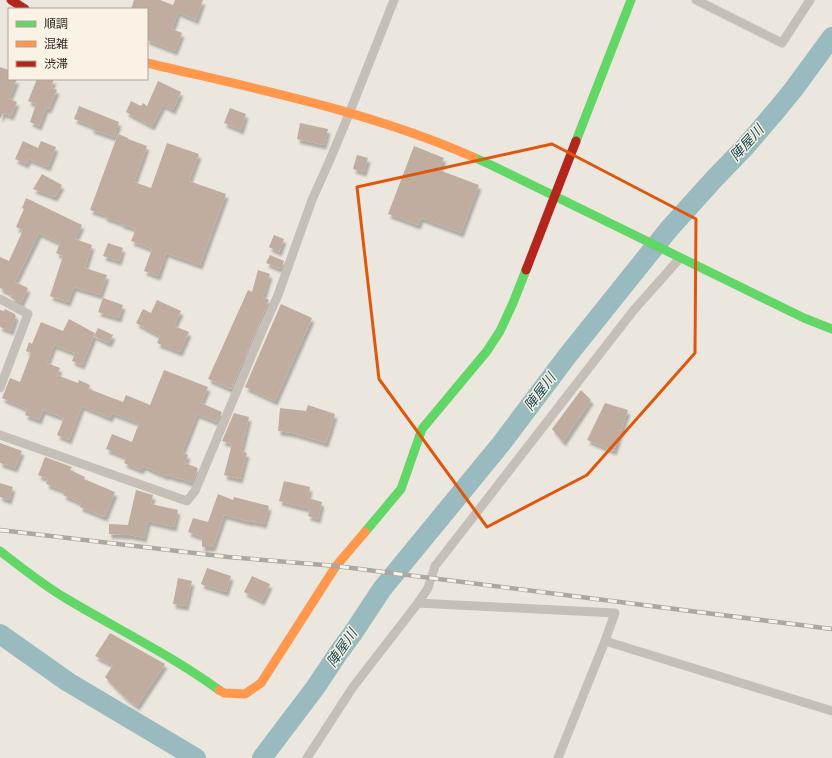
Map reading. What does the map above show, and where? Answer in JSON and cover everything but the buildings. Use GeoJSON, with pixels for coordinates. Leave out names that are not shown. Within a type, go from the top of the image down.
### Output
{"type":"FeatureCollection","features":[{"type":"Feature","properties":{"kind":"street"},"geometry":{"type":"LineString","coordinates":[[11,0],[23,8]]}},
{"type":"Feature","properties":{"kind":"street"},"geometry":{"type":"LineString","coordinates":[[0,435],[187,501],[195,490],[278,295],[312,200],[330,162],[394,0]]}},
{"type":"Feature","properties":{"kind":"street"},"geometry":{"type":"LineString","coordinates":[[0,551],[37,580],[179,663],[224,693],[245,694],[261,683],[336,566],[401,489],[422,429],[486,351],[500,331],[513,303],[631,0]]}},
{"type":"Feature","properties":{"kind":"street"},"geometry":{"type":"LineString","coordinates":[[696,0],[782,43],[810,0]]}},
{"type":"Feature","properties":{"kind":"street"},"geometry":{"type":"LineString","coordinates":[[148,63],[296,98],[396,127],[441,143],[554,195],[677,257],[832,330]]}},
{"type":"Feature","properties":{"kind":"street"},"geometry":{"type":"LineString","coordinates":[[307,758],[353,687],[428,588],[435,566],[633,311],[677,257]]}},
{"type":"Feature","properties":{"kind":"street"},"geometry":{"type":"LineString","coordinates":[[0,299],[28,314],[0,388]]}},
{"type":"Feature","properties":{"kind":"street"},"geometry":{"type":"LineString","coordinates":[[418,603],[616,613],[558,758]]}},
{"type":"Feature","properties":{"kind":"street"},"geometry":{"type":"LineString","coordinates":[[605,640],[832,711]]}},
{"type":"Feature","properties":{"kind":"highlighted area"},"geometry":{"type":"Polygon","coordinates":[[[552,144],[696,219],[695,353],[587,475],[487,527],[379,379],[357,187],[552,144]]]}},
{"type":"Feature","properties":{"kind":"waterway","name":"陣屋川"},"geometry":{"type":"LineString","coordinates":[[262,758],[315,688],[382,589],[501,444],[568,355],[669,229],[745,147],[775,112],[832,37]]}},
{"type":"Feature","properties":{"kind":"waterway","name":"陣屋川"},"geometry":{"type":"LineString","coordinates":[[0,634],[68,682],[196,758]]}},
{"type":"Feature","properties":{"kind":"railway"},"geometry":{"type":"LineString","coordinates":[[0,530],[228,557],[336,566],[832,629]]}},
{"type":"Feature","properties":{"kind":"traffic: fast"},"geometry":{"type":"LineString","coordinates":[[576,141],[631,0]]}},
{"type":"Feature","properties":{"kind":"traffic: fast"},"geometry":{"type":"LineString","coordinates":[[473,157],[804,318],[832,329]]}},
{"type":"Feature","properties":{"kind":"traffic: fast"},"geometry":{"type":"LineString","coordinates":[[365,532],[401,489],[422,429],[487,351],[500,331],[526,270]]}},
{"type":"Feature","properties":{"kind":"traffic: fast"},"geometry":{"type":"LineString","coordinates":[[0,551],[58,594],[182,665],[219,690]]}},
{"type":"Feature","properties":{"kind":"traffic: slow"},"geometry":{"type":"LineString","coordinates":[[148,63],[312,102],[394,127],[473,157]]}},
{"type":"Feature","properties":{"kind":"traffic: slow"},"geometry":{"type":"LineString","coordinates":[[219,690],[224,693],[245,694],[261,683],[336,566],[365,532]]}},
{"type":"Feature","properties":{"kind":"traffic: jam"},"geometry":{"type":"LineString","coordinates":[[11,0],[23,8]]}},
{"type":"Feature","properties":{"kind":"traffic: jam"},"geometry":{"type":"LineString","coordinates":[[526,270],[576,141]]}}]}
